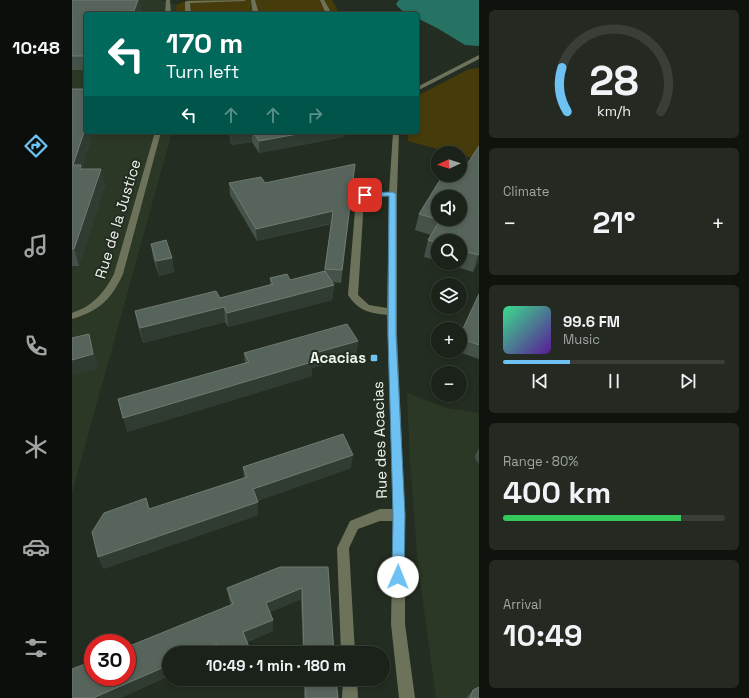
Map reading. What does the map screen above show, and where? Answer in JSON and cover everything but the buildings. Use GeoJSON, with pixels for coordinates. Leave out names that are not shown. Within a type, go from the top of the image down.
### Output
{"type":"FeatureCollection","features":[{"type":"Feature","properties":{"kind":"street"},"geometry":{"type":"LineString","coordinates":[[168,0],[168,12]]}},
{"type":"Feature","properties":{"kind":"street"},"geometry":{"type":"LineString","coordinates":[[188,12],[187,2],[244,0]]}},
{"type":"Feature","properties":{"kind":"street"},"geometry":{"type":"LineString","coordinates":[[253,0],[256,12]]}},
{"type":"Feature","properties":{"kind":"street"},"geometry":{"type":"LineString","coordinates":[[322,0],[328,12]]}},
{"type":"Feature","properties":{"kind":"street"},"geometry":{"type":"LineString","coordinates":[[419,88],[478,59]]}},
{"type":"Feature","properties":{"kind":"street","name":"Rue de la Justice"},"geometry":{"type":"LineString","coordinates":[[72,316],[87,311],[101,301],[108,294],[116,281],[122,265],[157,134]]}},
{"type":"Feature","properties":{"kind":"street","name":"Rue des Acacias"},"geometry":{"type":"LineString","coordinates":[[396,134],[393,194],[392,312],[399,515],[398,624],[407,698]]}},
{"type":"Feature","properties":{"kind":"street"},"geometry":{"type":"LineString","coordinates":[[392,312],[369,310],[360,305],[353,295],[360,198],[365,195],[393,194]]}},
{"type":"Feature","properties":{"kind":"street"},"geometry":{"type":"LineString","coordinates":[[348,646],[343,548],[354,525],[380,515],[399,515]]}},
{"type":"Feature","properties":{"kind":"street"},"geometry":{"type":"LineString","coordinates":[[350,686],[350,698]]}},
{"type":"Feature","properties":{"kind":"shaded area"},"geometry":{"type":"Polygon","coordinates":[[[72,0],[160,0],[176,5],[177,12],[84,12],[84,134],[171,134],[72,493],[72,0]]]}},
{"type":"Feature","properties":{"kind":"shaded area"},"geometry":{"type":"Polygon","coordinates":[[[188,0],[332,0],[338,12],[177,12],[176,5],[188,0]]]}},
{"type":"Feature","properties":{"kind":"shaded area"},"geometry":{"type":"Polygon","coordinates":[[[479,68],[479,160],[467,157],[467,146],[431,146],[431,147],[408,141],[408,134],[419,134],[419,95],[469,69],[479,68]]]}},
{"type":"Feature","properties":{"kind":"shaded area"},"geometry":{"type":"Polygon","coordinates":[[[407,393],[447,408],[479,413],[479,698],[436,698],[418,565],[410,462],[407,393]]]}},
{"type":"Feature","properties":{"kind":"water"},"geometry":{"type":"Polygon","coordinates":[[[399,0],[479,0],[479,46],[465,45],[419,19],[419,12],[402,11],[396,4],[399,0]]]}},
{"type":"Feature","properties":{"kind":"place","name":"Acacias"},"geometry":{"type":"Point","coordinates":[374,358]}},
{"type":"Feature","properties":{"kind":"route"},"geometry":{"type":"LineString","coordinates":[[365,195],[393,194],[392,334],[399,515],[398,577]]}}]}
